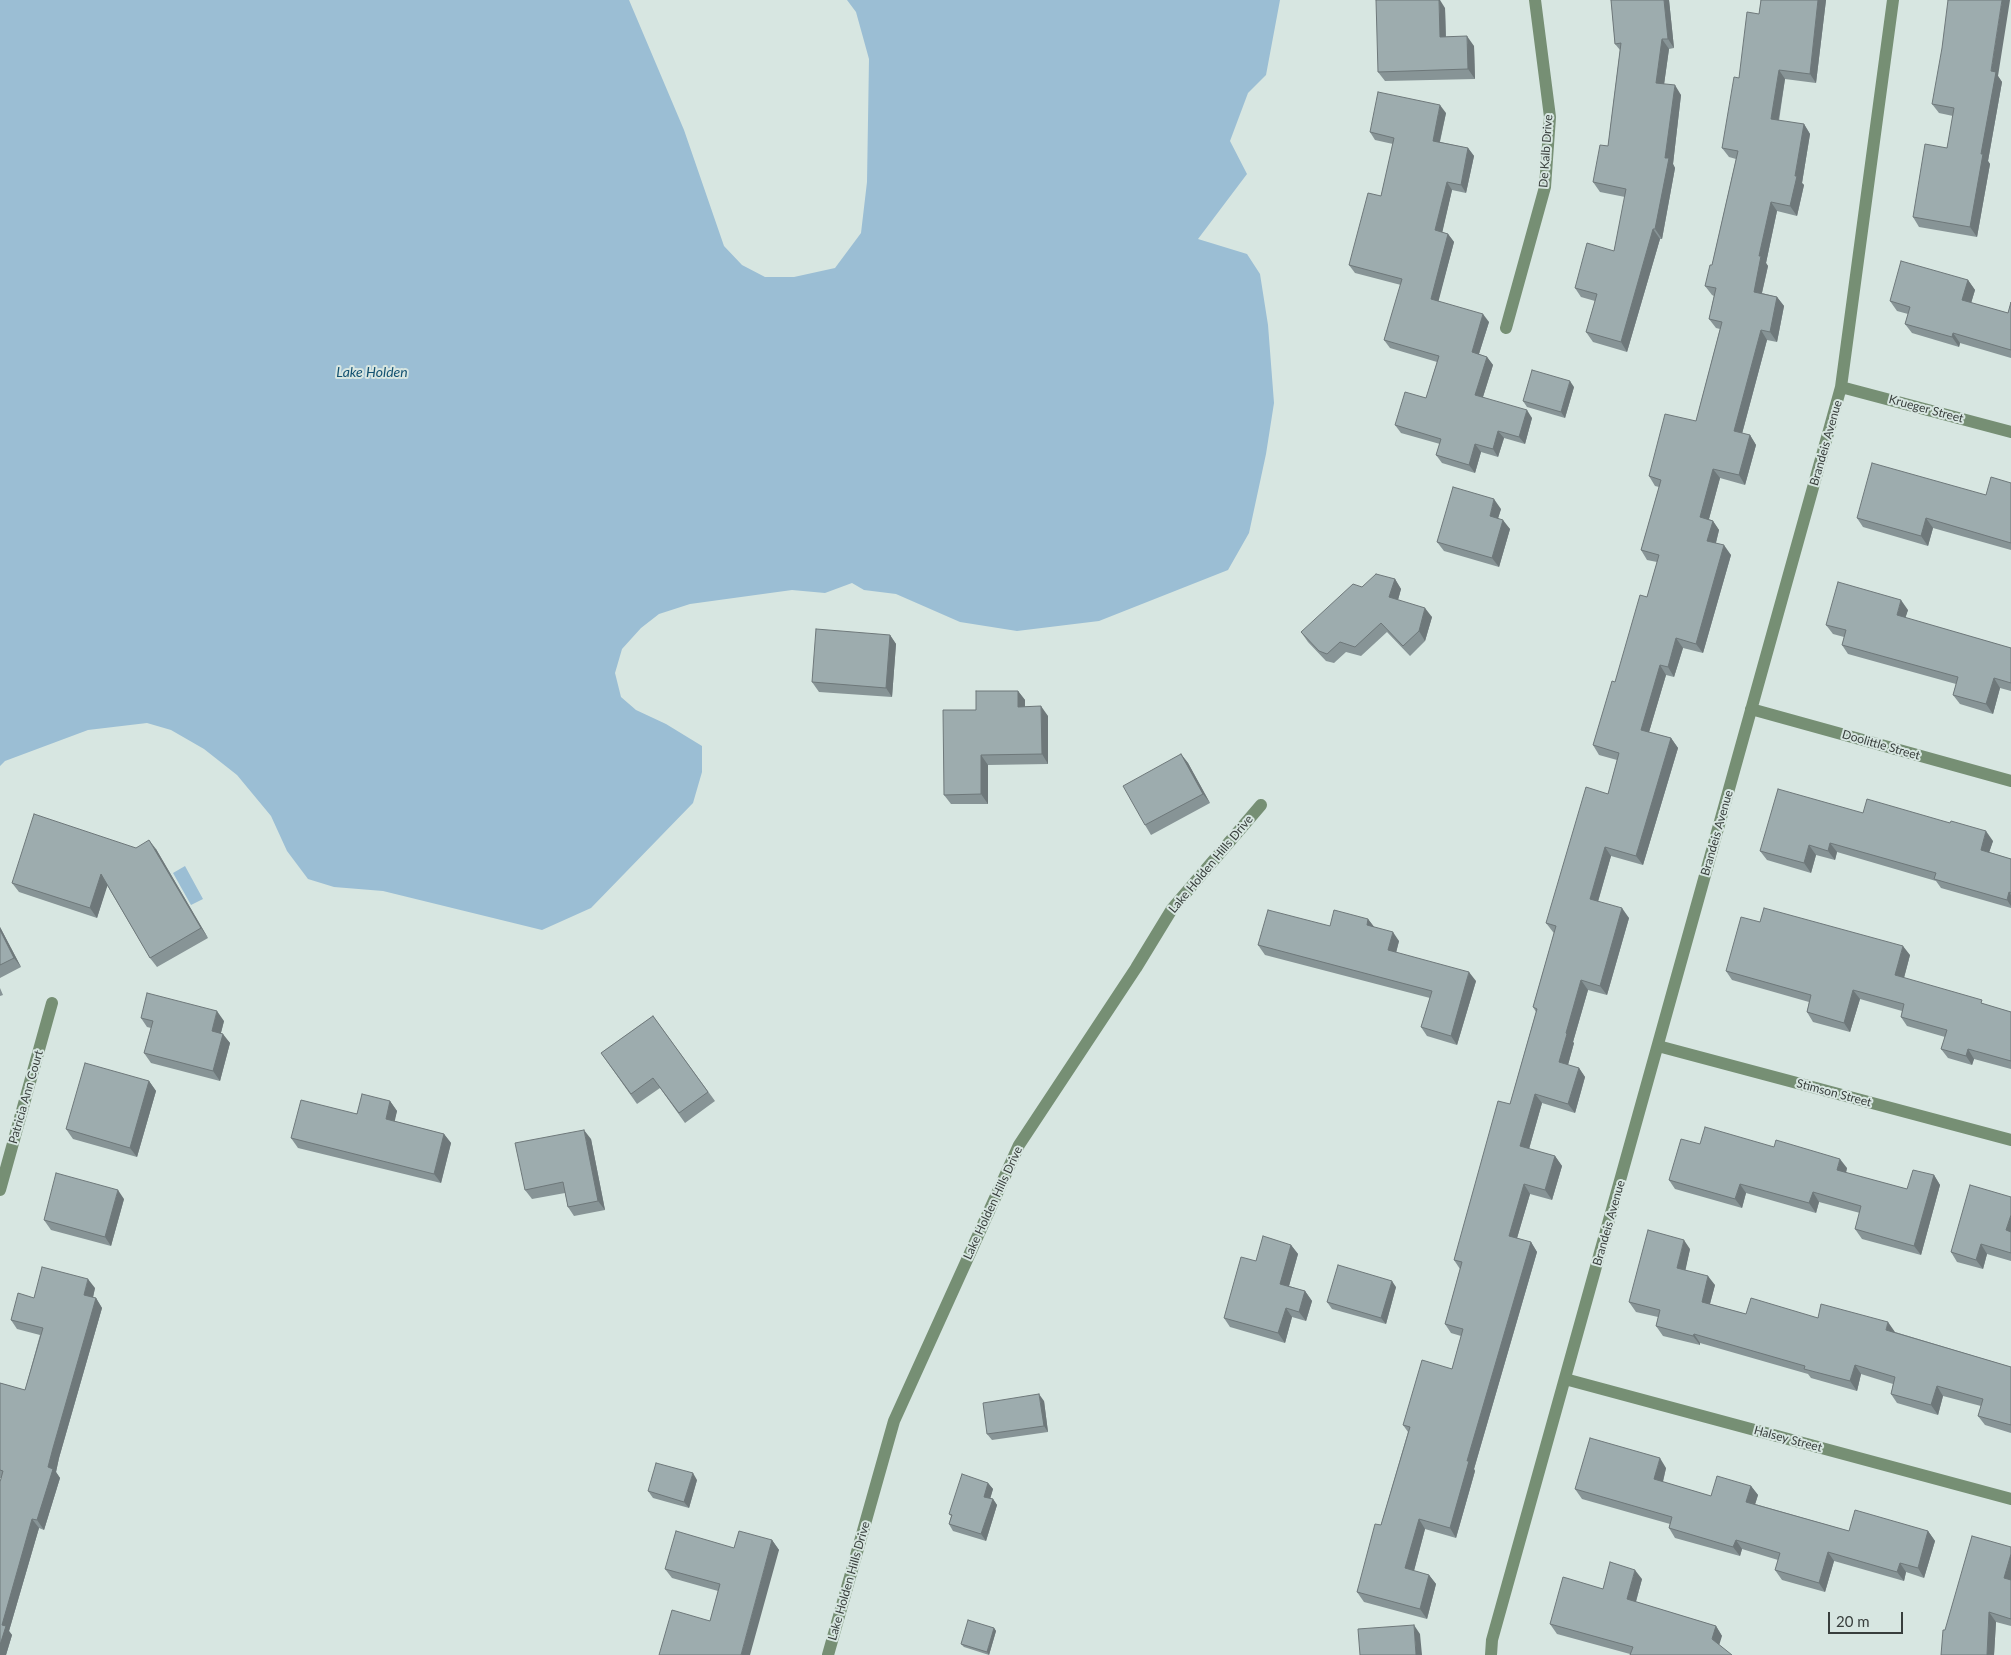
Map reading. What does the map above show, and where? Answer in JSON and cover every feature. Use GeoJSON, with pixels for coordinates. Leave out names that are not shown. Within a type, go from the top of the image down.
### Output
{"type":"FeatureCollection","features":[{"type":"Feature","properties":{"kind":"street","name":"De Kalb Drive"},"geometry":{"type":"LineString","coordinates":[[1506,328],[1546,187],[1550,117],[1535,0]]}},
{"type":"Feature","properties":{"kind":"street","name":"Brandeis Avenue"},"geometry":{"type":"LineString","coordinates":[[1491,1655],[1492,1640],[1841,387],[1893,0]]}},
{"type":"Feature","properties":{"kind":"street","name":"Krueger Street"},"geometry":{"type":"LineString","coordinates":[[1841,387],[2011,432]]}},
{"type":"Feature","properties":{"kind":"street","name":"Doolittle Street"},"geometry":{"type":"LineString","coordinates":[[1751,709],[2011,781]]}},
{"type":"Feature","properties":{"kind":"street","name":"Lake Holden Hills Drive"},"geometry":{"type":"LineString","coordinates":[[828,1655],[894,1421],[1020,1145],[1136,968],[1172,909],[1261,804]]}},
{"type":"Feature","properties":{"kind":"street","name":"Patricia Ann Court"},"geometry":{"type":"LineString","coordinates":[[0,1190],[52,1003]]}},
{"type":"Feature","properties":{"kind":"street","name":"Stimson Street"},"geometry":{"type":"LineString","coordinates":[[1658,1046],[2011,1140]]}},
{"type":"Feature","properties":{"kind":"street","name":"Halsey Street"},"geometry":{"type":"LineString","coordinates":[[1565,1379],[2011,1499]]}},
{"type":"Feature","properties":{"kind":"water","name":"Lake Holden"},"geometry":{"type":"Polygon","coordinates":[[[0,0],[629,0],[684,130],[724,246],[742,265],[765,277],[794,277],[835,268],[861,233],[867,182],[869,59],[856,12],[847,0],[1280,0],[1266,75],[1248,93],[1230,141],[1247,174],[1198,239],[1247,254],[1260,274],[1268,325],[1274,403],[1266,454],[1249,533],[1228,570],[1099,621],[1017,631],[960,622],[896,594],[864,590],[852,583],[825,593],[792,590],[690,604],[659,614],[641,628],[622,649],[615,673],[621,697],[636,710],[666,724],[702,746],[702,772],[693,803],[591,908],[542,930],[383,891],[334,887],[308,879],[287,851],[271,816],[237,775],[204,749],[171,730],[147,723],[88,730],[5,761],[0,766],[0,0]]]}},
{"type":"Feature","properties":{"kind":"water"},"geometry":{"type":"Polygon","coordinates":[[[185,866],[203,899],[191,905],[173,873],[185,866]]]}},
{"type":"Feature","properties":{"kind":"building"},"geometry":{"type":"Polygon","coordinates":[[[1376,0],[1439,0],[1440,37],[1467,36],[1468,69],[1378,72],[1376,0]]]}},
{"type":"Feature","properties":{"kind":"building"},"geometry":{"type":"Polygon","coordinates":[[[1611,0],[1664,0],[1668,39],[1662,39],[1656,83],[1675,85],[1665,158],[1669,158],[1655,229],[1653,229],[1621,342],[1586,332],[1597,294],[1575,288],[1587,243],[1614,251],[1626,189],[1593,182],[1600,145],[1608,146],[1621,43],[1615,44],[1611,0]]]}},
{"type":"Feature","properties":{"kind":"building"},"geometry":{"type":"Polygon","coordinates":[[[1761,0],[1818,0],[1810,74],[1779,70],[1771,119],[1804,124],[1795,176],[1797,176],[1790,206],[1771,202],[1759,256],[1761,256],[1754,292],[1777,297],[1770,332],[1761,330],[1734,431],[1750,435],[1739,475],[1713,469],[1700,517],[1713,521],[1707,541],[1724,545],[1696,644],[1676,638],[1668,667],[1660,665],[1641,730],[1671,738],[1636,856],[1605,847],[1590,899],[1622,908],[1600,986],[1581,980],[1566,1033],[1559,1062],[1579,1068],[1568,1104],[1535,1094],[1520,1146],[1555,1156],[1545,1190],[1524,1184],[1509,1236],[1531,1242],[1467,1461],[1469,1461],[1450,1528],[1419,1519],[1405,1568],[1429,1575],[1420,1609],[1357,1592],[1375,1524],[1381,1525],[1410,1427],[1403,1425],[1422,1360],[1452,1369],[1463,1329],[1445,1324],[1462,1262],[1454,1260],[1498,1101],[1510,1104],[1537,1009],[1533,1007],[1556,926],[1546,923],[1586,787],[1608,794],[1619,753],[1593,745],[1612,681],[1615,682],[1640,595],[1647,597],[1659,555],[1641,550],[1661,480],[1649,476],[1665,414],[1696,421],[1722,322],[1709,319],[1716,288],[1705,286],[1710,265],[1712,265],[1738,151],[1722,148],[1734,77],[1739,78],[1747,12],[1759,14],[1761,0]]]}},
{"type":"Feature","properties":{"kind":"building"},"geometry":{"type":"Polygon","coordinates":[[[1948,0],[2002,0],[1991,71],[1996,72],[1970,227],[1913,217],[1925,144],[1947,148],[1954,108],[1932,104],[1948,0]]]}},
{"type":"Feature","properties":{"kind":"building"},"geometry":{"type":"Polygon","coordinates":[[[1378,92],[1440,105],[1433,141],[1468,148],[1461,185],[1447,182],[1435,230],[1448,234],[1431,299],[1483,314],[1472,352],[1487,357],[1475,395],[1527,410],[1519,437],[1498,431],[1493,449],[1475,444],[1469,465],[1436,455],[1441,439],[1395,425],[1405,392],[1426,398],[1439,356],[1384,340],[1402,279],[1349,265],[1368,193],[1381,196],[1394,138],[1370,132],[1378,92]]]}},
{"type":"Feature","properties":{"kind":"building"},"geometry":{"type":"Polygon","coordinates":[[[1901,261],[1968,280],[1962,300],[2008,313],[2011,302],[2011,350],[1953,333],[1952,337],[1905,324],[1910,307],[1890,301],[1901,261]]]}},
{"type":"Feature","properties":{"kind":"building"},"geometry":{"type":"Polygon","coordinates":[[[1532,370],[1570,381],[1561,412],[1523,401],[1532,370]]]}},
{"type":"Feature","properties":{"kind":"building"},"geometry":{"type":"Polygon","coordinates":[[[1872,463],[1986,495],[1991,477],[2011,483],[2011,543],[1926,518],[1921,536],[1857,518],[1872,463]]]}},
{"type":"Feature","properties":{"kind":"building"},"geometry":{"type":"Polygon","coordinates":[[[1453,487],[1494,499],[1490,516],[1503,520],[1492,558],[1437,542],[1453,487]]]}},
{"type":"Feature","properties":{"kind":"building"},"geometry":{"type":"Polygon","coordinates":[[[1376,574],[1395,579],[1389,597],[1425,608],[1419,631],[1403,646],[1381,623],[1355,647],[1340,642],[1327,654],[1319,651],[1301,632],[1353,584],[1362,587],[1376,574]]]}},
{"type":"Feature","properties":{"kind":"building"},"geometry":{"type":"Polygon","coordinates":[[[1838,582],[1901,600],[1897,615],[2011,648],[2011,683],[1994,678],[1986,704],[1953,695],[1958,677],[1842,645],[1846,630],[1826,625],[1838,582]]]}},
{"type":"Feature","properties":{"kind":"building"},"geometry":{"type":"Polygon","coordinates":[[[816,629],[890,635],[886,688],[812,682],[816,629]]]}},
{"type":"Feature","properties":{"kind":"building"},"geometry":{"type":"Polygon","coordinates":[[[976,691],[1018,691],[1018,707],[1041,706],[1042,754],[981,755],[981,794],[944,795],[943,710],[976,710],[976,691]]]}},
{"type":"Feature","properties":{"kind":"building"},"geometry":{"type":"Polygon","coordinates":[[[1181,754],[1203,794],[1145,825],[1123,786],[1181,754]]]}},
{"type":"Feature","properties":{"kind":"building"},"geometry":{"type":"Polygon","coordinates":[[[1778,789],[1863,813],[1867,799],[1950,823],[1951,821],[1986,831],[1981,850],[2011,859],[2011,893],[2009,892],[2007,900],[1934,879],[1936,873],[1830,843],[1828,851],[1809,845],[1804,863],[1760,851],[1778,789]]]}},
{"type":"Feature","properties":{"kind":"building"},"geometry":{"type":"Polygon","coordinates":[[[34,814],[136,848],[149,840],[201,928],[150,958],[101,874],[90,908],[12,883],[34,814]]]}},
{"type":"Feature","properties":{"kind":"building"},"geometry":{"type":"Polygon","coordinates":[[[1764,908],[1903,946],[1895,975],[1982,1000],[1981,1003],[2011,1012],[2011,1061],[1968,1049],[1966,1056],[1941,1049],[1947,1030],[1901,1017],[1904,1004],[1853,990],[1844,1023],[1807,1012],[1811,995],[1726,971],[1741,917],[1760,922],[1764,908]]]}},
{"type":"Feature","properties":{"kind":"building"},"geometry":{"type":"Polygon","coordinates":[[[1268,910],[1330,926],[1334,910],[1368,919],[1367,925],[1393,932],[1388,950],[1469,972],[1451,1036],[1421,1027],[1432,991],[1258,945],[1268,910]]]}},
{"type":"Feature","properties":{"kind":"building"},"geometry":{"type":"Polygon","coordinates":[[[0,930],[14,958],[0,965],[0,930]]]}},
{"type":"Feature","properties":{"kind":"building"},"geometry":{"type":"Polygon","coordinates":[[[147,993],[217,1011],[212,1031],[223,1034],[213,1071],[144,1053],[153,1021],[141,1018],[147,993]]]}},
{"type":"Feature","properties":{"kind":"building"},"geometry":{"type":"Polygon","coordinates":[[[653,1016],[708,1092],[679,1113],[653,1078],[631,1094],[601,1053],[653,1016]]]}},
{"type":"Feature","properties":{"kind":"building"},"geometry":{"type":"Polygon","coordinates":[[[85,1063],[149,1081],[130,1148],[66,1129],[85,1063]]]}},
{"type":"Feature","properties":{"kind":"building"},"geometry":{"type":"Polygon","coordinates":[[[362,1094],[390,1101],[386,1119],[444,1134],[434,1174],[291,1138],[301,1100],[357,1114],[362,1094]]]}},
{"type":"Feature","properties":{"kind":"building"},"geometry":{"type":"Polygon","coordinates":[[[1705,1127],[1774,1147],[1776,1140],[1840,1159],[1837,1170],[1907,1189],[1913,1170],[1934,1175],[1914,1246],[1855,1229],[1861,1206],[1813,1192],[1809,1203],[1740,1184],[1735,1199],[1669,1180],[1681,1139],[1700,1144],[1705,1127]]]}},
{"type":"Feature","properties":{"kind":"building"},"geometry":{"type":"Polygon","coordinates":[[[584,1130],[598,1201],[568,1207],[563,1182],[525,1190],[515,1143],[584,1130]]]}},
{"type":"Feature","properties":{"kind":"building"},"geometry":{"type":"Polygon","coordinates":[[[56,1173],[118,1190],[105,1237],[44,1220],[56,1173]]]}},
{"type":"Feature","properties":{"kind":"building"},"geometry":{"type":"Polygon","coordinates":[[[1970,1185],[2011,1197],[2011,1215],[2006,1230],[2011,1232],[2011,1253],[1981,1244],[1976,1260],[1951,1252],[1970,1185]]]}},
{"type":"Feature","properties":{"kind":"building"},"geometry":{"type":"Polygon","coordinates":[[[1648,1230],[1684,1240],[1677,1268],[1708,1276],[1702,1302],[1746,1314],[1751,1298],[1818,1318],[1821,1304],[1888,1322],[1886,1330],[2011,1367],[2011,1425],[1978,1416],[1983,1399],[1937,1386],[1931,1405],[1891,1394],[1895,1377],[1855,1365],[1850,1381],[1804,1369],[1805,1366],[1694,1334],[1693,1336],[1656,1326],[1660,1310],[1629,1302],[1648,1230]]]}},
{"type":"Feature","properties":{"kind":"building"},"geometry":{"type":"Polygon","coordinates":[[[1263,1236],[1291,1245],[1280,1284],[1305,1291],[1299,1312],[1286,1308],[1278,1333],[1224,1318],[1241,1257],[1256,1261],[1263,1236]]]}},
{"type":"Feature","properties":{"kind":"building"},"geometry":{"type":"Polygon","coordinates":[[[1338,1265],[1392,1281],[1381,1318],[1327,1302],[1338,1265]]]}},
{"type":"Feature","properties":{"kind":"building"},"geometry":{"type":"Polygon","coordinates":[[[42,1267],[88,1279],[84,1295],[96,1298],[48,1467],[53,1469],[37,1520],[32,1519],[2,1625],[6,1626],[0,1645],[0,1482],[3,1471],[0,1470],[0,1383],[25,1390],[43,1328],[11,1320],[18,1293],[34,1298],[42,1267]]]}},
{"type":"Feature","properties":{"kind":"building"},"geometry":{"type":"Polygon","coordinates":[[[1039,1394],[1044,1426],[987,1434],[983,1403],[1039,1394]]]}},
{"type":"Feature","properties":{"kind":"building"},"geometry":{"type":"Polygon","coordinates":[[[1590,1438],[1660,1458],[1654,1479],[1711,1496],[1717,1476],[1751,1486],[1746,1502],[1849,1531],[1855,1510],[1928,1531],[1918,1568],[1900,1563],[1897,1572],[1828,1552],[1819,1583],[1775,1570],[1780,1553],[1736,1540],[1733,1547],[1669,1528],[1672,1517],[1575,1489],[1590,1438]]]}},
{"type":"Feature","properties":{"kind":"building"},"geometry":{"type":"Polygon","coordinates":[[[656,1463],[693,1473],[684,1502],[648,1491],[656,1463]]]}},
{"type":"Feature","properties":{"kind":"building"},"geometry":{"type":"Polygon","coordinates":[[[962,1474],[988,1483],[984,1497],[993,1499],[981,1534],[949,1524],[952,1515],[949,1514],[962,1474]]]}},
{"type":"Feature","properties":{"kind":"building"},"geometry":{"type":"Polygon","coordinates":[[[676,1531],[734,1548],[739,1531],[772,1540],[741,1655],[659,1655],[672,1610],[710,1621],[720,1584],[665,1569],[676,1531]]]}},
{"type":"Feature","properties":{"kind":"building"},"geometry":{"type":"Polygon","coordinates":[[[1972,1536],[2011,1547],[2011,1554],[2004,1578],[2011,1580],[2011,1619],[1989,1612],[1987,1655],[1941,1655],[1943,1630],[1945,1630],[1972,1536]]]}},
{"type":"Feature","properties":{"kind":"building"},"geometry":{"type":"Polygon","coordinates":[[[1610,1562],[1635,1570],[1627,1599],[1716,1626],[1712,1639],[1732,1655],[1630,1655],[1633,1647],[1550,1624],[1563,1577],[1603,1589],[1610,1562]]]}},
{"type":"Feature","properties":{"kind":"building"},"geometry":{"type":"Polygon","coordinates":[[[968,1620],[994,1628],[987,1652],[961,1644],[968,1620]]]}},
{"type":"Feature","properties":{"kind":"building"},"geometry":{"type":"Polygon","coordinates":[[[1414,1625],[1416,1655],[1360,1655],[1358,1629],[1414,1625]]]}}]}
